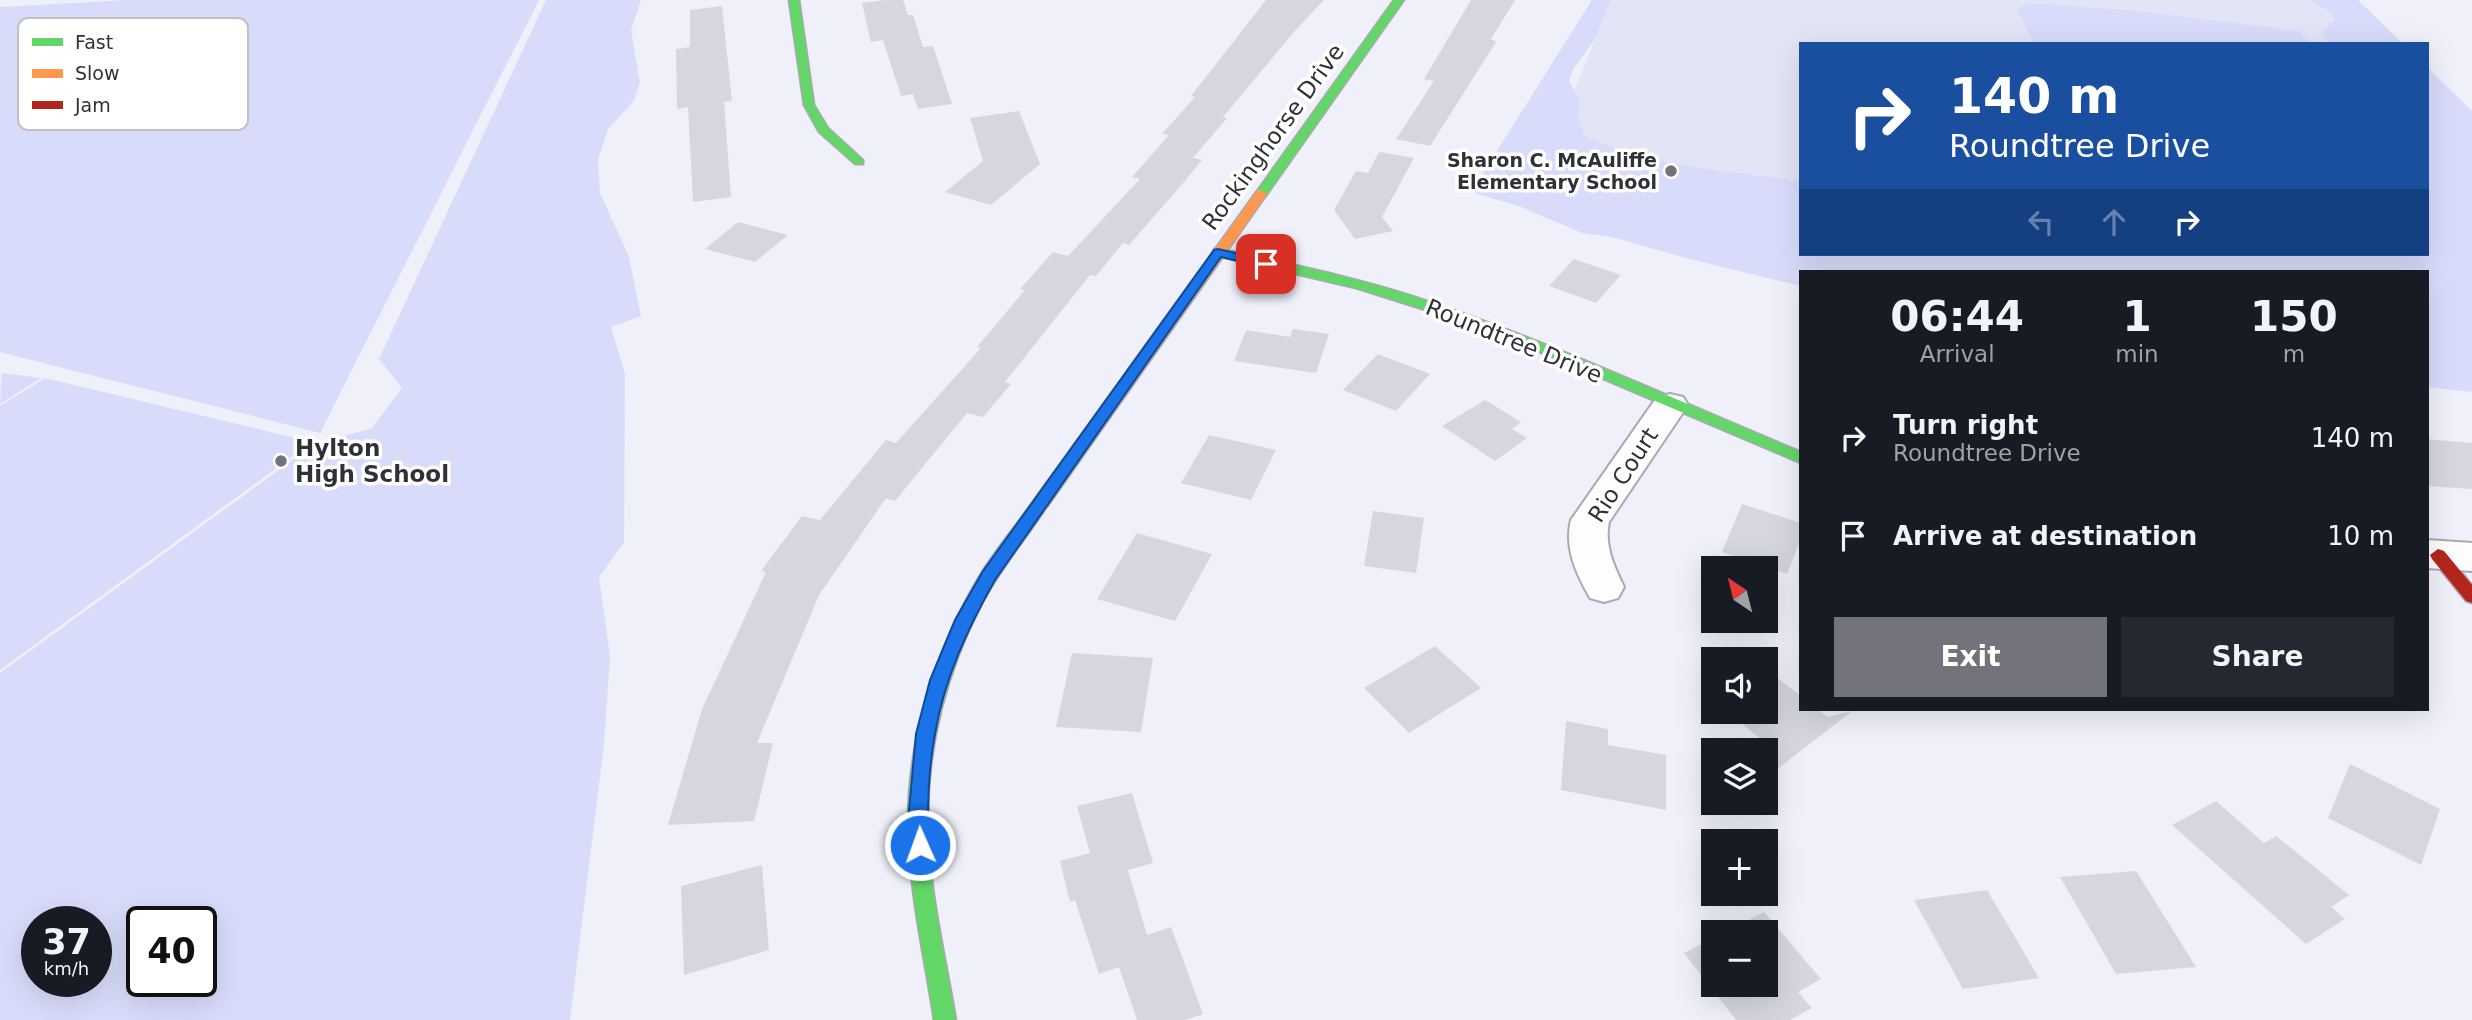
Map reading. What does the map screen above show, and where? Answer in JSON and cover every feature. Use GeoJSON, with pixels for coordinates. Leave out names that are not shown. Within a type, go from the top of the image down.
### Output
{"type":"FeatureCollection","features":[{"type":"Feature","properties":{"kind":"street"},"geometry":{"type":"LineString","coordinates":[[794,0],[809,105],[813,116],[827,137],[859,162]]}},
{"type":"Feature","properties":{"kind":"street","name":"Rockinghorse Drive"},"geometry":{"type":"LineString","coordinates":[[945,1020],[927,917],[918,821],[926,734],[939,680],[964,620],[989,576],[1399,0]]}},
{"type":"Feature","properties":{"kind":"street","name":"Roundtree Drive"},"geometry":{"type":"LineString","coordinates":[[1218,252],[1428,305],[1799,457]]}},
{"type":"Feature","properties":{"kind":"street","name":"Rio Court"},"geometry":{"type":"LineString","coordinates":[[1604,587],[1588,546],[1586,532],[1590,520],[1670,405]]}},
{"type":"Feature","properties":{"kind":"street"},"geometry":{"type":"LineString","coordinates":[[2446,556],[2472,597]]}},
{"type":"Feature","properties":{"kind":"shaded area"},"geometry":{"type":"Polygon","coordinates":[[[127,0],[539,0],[320,433],[0,352],[0,7],[127,0]]]}},
{"type":"Feature","properties":{"kind":"shaded area"},"geometry":{"type":"Polygon","coordinates":[[[546,0],[641,0],[631,30],[640,83],[633,102],[608,129],[598,160],[600,193],[629,257],[641,316],[611,327],[625,374],[624,542],[599,577],[610,656],[604,744],[570,1020],[0,1020],[0,673],[313,445],[372,428],[402,388],[379,359],[546,0]]]}},
{"type":"Feature","properties":{"kind":"shaded area"},"geometry":{"type":"Polygon","coordinates":[[[1592,0],[1611,0],[1595,39],[1573,69],[1569,81],[1580,100],[1578,115],[1584,135],[1632,154],[1660,160],[1799,181],[1799,256],[2429,256],[2429,69],[2472,111],[2472,392],[2429,387],[2429,270],[1799,270],[1799,286],[1612,237],[1582,233],[1519,206],[1471,192],[1592,0]]]}},
{"type":"Feature","properties":{"kind":"shaded area","name":"Sharon C. McAuliffe Elementary School"},"geometry":{"type":"Polygon","coordinates":[[[1611,0],[2357,0],[2392,42],[1799,42],[1799,256],[2427,256],[2427,270],[1799,270],[1529,203],[1611,0]]]}},
{"type":"Feature","properties":{"kind":"shaded area"},"geometry":{"type":"Polygon","coordinates":[[[2310,0],[2358,0],[2401,42],[2328,42],[2322,31],[2335,20],[2332,13],[2310,0]]]}},
{"type":"Feature","properties":{"kind":"shaded area"},"geometry":{"type":"Polygon","coordinates":[[[2028,3],[2137,11],[2300,31],[2308,42],[2033,42],[2017,9],[2028,3]]]}},
{"type":"Feature","properties":{"kind":"shaded area"},"geometry":{"type":"Polygon","coordinates":[[[2,373],[41,378],[0,404],[2,373]]]}},
{"type":"Feature","properties":{"kind":"shaded area"},"geometry":{"type":"Polygon","coordinates":[[[45,378],[312,442],[0,670],[0,406],[45,378]]]}},
{"type":"Feature","properties":{"kind":"building"},"geometry":{"type":"Polygon","coordinates":[[[903,0],[908,15],[913,15],[923,47],[933,46],[952,104],[918,109],[913,94],[901,96],[883,40],[871,42],[862,3],[903,0]]]}},
{"type":"Feature","properties":{"kind":"building"},"geometry":{"type":"Polygon","coordinates":[[[1266,0],[1324,0],[1223,117],[1227,118],[1193,158],[1202,160],[1184,182],[1129,245],[1123,243],[1096,276],[1090,275],[1005,382],[1011,384],[983,417],[967,413],[895,501],[886,498],[819,595],[757,743],[773,743],[754,821],[668,825],[702,709],[766,572],[761,571],[802,516],[820,520],[886,440],[896,443],[981,348],[977,347],[1025,290],[1020,289],[1053,252],[1068,256],[1140,179],[1132,177],[1169,135],[1162,134],[1195,97],[1191,96],[1266,0]]]}},
{"type":"Feature","properties":{"kind":"building"},"geometry":{"type":"Polygon","coordinates":[[[1471,0],[1515,0],[1491,39],[1496,42],[1430,146],[1396,139],[1434,81],[1424,79],[1471,0]]]}},
{"type":"Feature","properties":{"kind":"building"},"geometry":{"type":"Polygon","coordinates":[[[722,6],[732,101],[724,102],[731,197],[693,202],[688,107],[677,109],[676,49],[690,47],[690,10],[722,6]]]}},
{"type":"Feature","properties":{"kind":"building"},"geometry":{"type":"Polygon","coordinates":[[[1019,111],[1040,164],[991,205],[945,192],[983,161],[970,118],[1019,111]]]}},
{"type":"Feature","properties":{"kind":"building"},"geometry":{"type":"Polygon","coordinates":[[[1379,152],[1414,158],[1382,217],[1393,231],[1355,239],[1334,210],[1356,171],[1368,173],[1379,152]]]}},
{"type":"Feature","properties":{"kind":"building"},"geometry":{"type":"Polygon","coordinates":[[[738,222],[788,235],[755,262],[705,249],[738,222]]]}},
{"type":"Feature","properties":{"kind":"building"},"geometry":{"type":"Polygon","coordinates":[[[1574,259],[1621,275],[1596,303],[1549,286],[1574,259]]]}},
{"type":"Feature","properties":{"kind":"building"},"geometry":{"type":"Polygon","coordinates":[[[1293,329],[1329,334],[1316,373],[1234,361],[1246,330],[1290,337],[1293,329]]]}},
{"type":"Feature","properties":{"kind":"building"},"geometry":{"type":"Polygon","coordinates":[[[1378,354],[1430,374],[1396,411],[1343,390],[1378,354]]]}},
{"type":"Feature","properties":{"kind":"building"},"geometry":{"type":"Polygon","coordinates":[[[1485,400],[1521,422],[1512,429],[1527,438],[1495,461],[1442,426],[1485,400]]]}},
{"type":"Feature","properties":{"kind":"building"},"geometry":{"type":"Polygon","coordinates":[[[1209,435],[1276,450],[1251,500],[1181,483],[1209,435]]]}},
{"type":"Feature","properties":{"kind":"building"},"geometry":{"type":"Polygon","coordinates":[[[2429,439],[2472,443],[2472,489],[2429,486],[2429,439]]]}},
{"type":"Feature","properties":{"kind":"building"},"geometry":{"type":"Polygon","coordinates":[[[1742,504],[1799,522],[1799,543],[1787,574],[1778,571],[1778,556],[1734,556],[1722,552],[1742,504]]]}},
{"type":"Feature","properties":{"kind":"building"},"geometry":{"type":"Polygon","coordinates":[[[1373,511],[1424,518],[1416,573],[1364,566],[1373,511]]]}},
{"type":"Feature","properties":{"kind":"building"},"geometry":{"type":"Polygon","coordinates":[[[1137,533],[1212,554],[1175,621],[1097,599],[1137,533]]]}},
{"type":"Feature","properties":{"kind":"building"},"geometry":{"type":"Polygon","coordinates":[[[1435,646],[1481,688],[1409,733],[1364,688],[1435,646]]]}},
{"type":"Feature","properties":{"kind":"building"},"geometry":{"type":"Polygon","coordinates":[[[1072,653],[1153,658],[1141,732],[1056,727],[1072,653]]]}},
{"type":"Feature","properties":{"kind":"building"},"geometry":{"type":"Polygon","coordinates":[[[1778,678],[1799,694],[1799,711],[1820,711],[1828,717],[1852,711],[1778,769],[1778,738],[1760,738],[1742,724],[1778,724],[1778,678]]]}},
{"type":"Feature","properties":{"kind":"building"},"geometry":{"type":"Polygon","coordinates":[[[1566,721],[1608,729],[1608,745],[1666,755],[1666,810],[1561,790],[1566,721]]]}},
{"type":"Feature","properties":{"kind":"building"},"geometry":{"type":"Polygon","coordinates":[[[2350,764],[2440,809],[2421,865],[2328,818],[2350,764]]]}},
{"type":"Feature","properties":{"kind":"building"},"geometry":{"type":"Polygon","coordinates":[[[1132,793],[1153,863],[1128,870],[1147,935],[1171,927],[1203,1014],[1186,1020],[1137,1020],[1119,967],[1099,974],[1075,900],[1070,902],[1060,861],[1090,853],[1077,806],[1132,793]]]}},
{"type":"Feature","properties":{"kind":"building"},"geometry":{"type":"Polygon","coordinates":[[[2216,801],[2264,843],[2276,836],[2349,895],[2331,907],[2345,919],[2306,944],[2172,825],[2216,801]]]}},
{"type":"Feature","properties":{"kind":"building"},"geometry":{"type":"Polygon","coordinates":[[[762,865],[769,950],[684,975],[681,886],[762,865]]]}},
{"type":"Feature","properties":{"kind":"building"},"geometry":{"type":"Polygon","coordinates":[[[2136,871],[2196,967],[2116,974],[2060,877],[2136,871]]]}},
{"type":"Feature","properties":{"kind":"building"},"geometry":{"type":"Polygon","coordinates":[[[1987,890],[2039,978],[1963,989],[1914,900],[1987,890]]]}},
{"type":"Feature","properties":{"kind":"building"},"geometry":{"type":"Polygon","coordinates":[[[1764,912],[1771,920],[1749,920],[1764,912]]]}},
{"type":"Feature","properties":{"kind":"building"},"geometry":{"type":"Polygon","coordinates":[[[1778,928],[1821,979],[1798,992],[1812,1008],[1790,1020],[1736,1020],[1718,997],[1778,997],[1778,928]]]}},
{"type":"Feature","properties":{"kind":"building"},"geometry":{"type":"Polygon","coordinates":[[[1701,944],[1701,975],[1684,953],[1701,944]]]}},
{"type":"Feature","properties":{"kind":"traffic: fast"},"geometry":{"type":"LineString","coordinates":[[794,0],[809,105],[823,130],[859,162]]}},
{"type":"Feature","properties":{"kind":"traffic: fast"},"geometry":{"type":"LineString","coordinates":[[1261,194],[1399,0]]}},
{"type":"Feature","properties":{"kind":"traffic: fast"},"geometry":{"type":"LineString","coordinates":[[1218,252],[1361,285],[1458,316],[1557,354],[1799,457]]}},
{"type":"Feature","properties":{"kind":"traffic: fast"},"geometry":{"type":"LineString","coordinates":[[945,1020],[924,895],[919,845],[922,757],[936,694],[959,633],[988,577],[1041,503]]}},
{"type":"Feature","properties":{"kind":"traffic: slow"},"geometry":{"type":"LineString","coordinates":[[1041,503],[1261,194]]}},
{"type":"Feature","properties":{"kind":"traffic: jam"},"geometry":{"type":"LineString","coordinates":[[2438,555],[2472,597]]}},
{"type":"Feature","properties":{"kind":"place","name":"Sharon C. McAuliffe Elementary School"},"geometry":{"type":"Point","coordinates":[1671,171]}},
{"type":"Feature","properties":{"kind":"place","name":"Hylton High School"},"geometry":{"type":"Point","coordinates":[281,461]}},
{"type":"Feature","properties":{"kind":"route"},"geometry":{"type":"LineString","coordinates":[[920,845],[918,821],[926,734],[939,680],[964,620],[989,576],[1218,252],[1266,264]]}}]}
